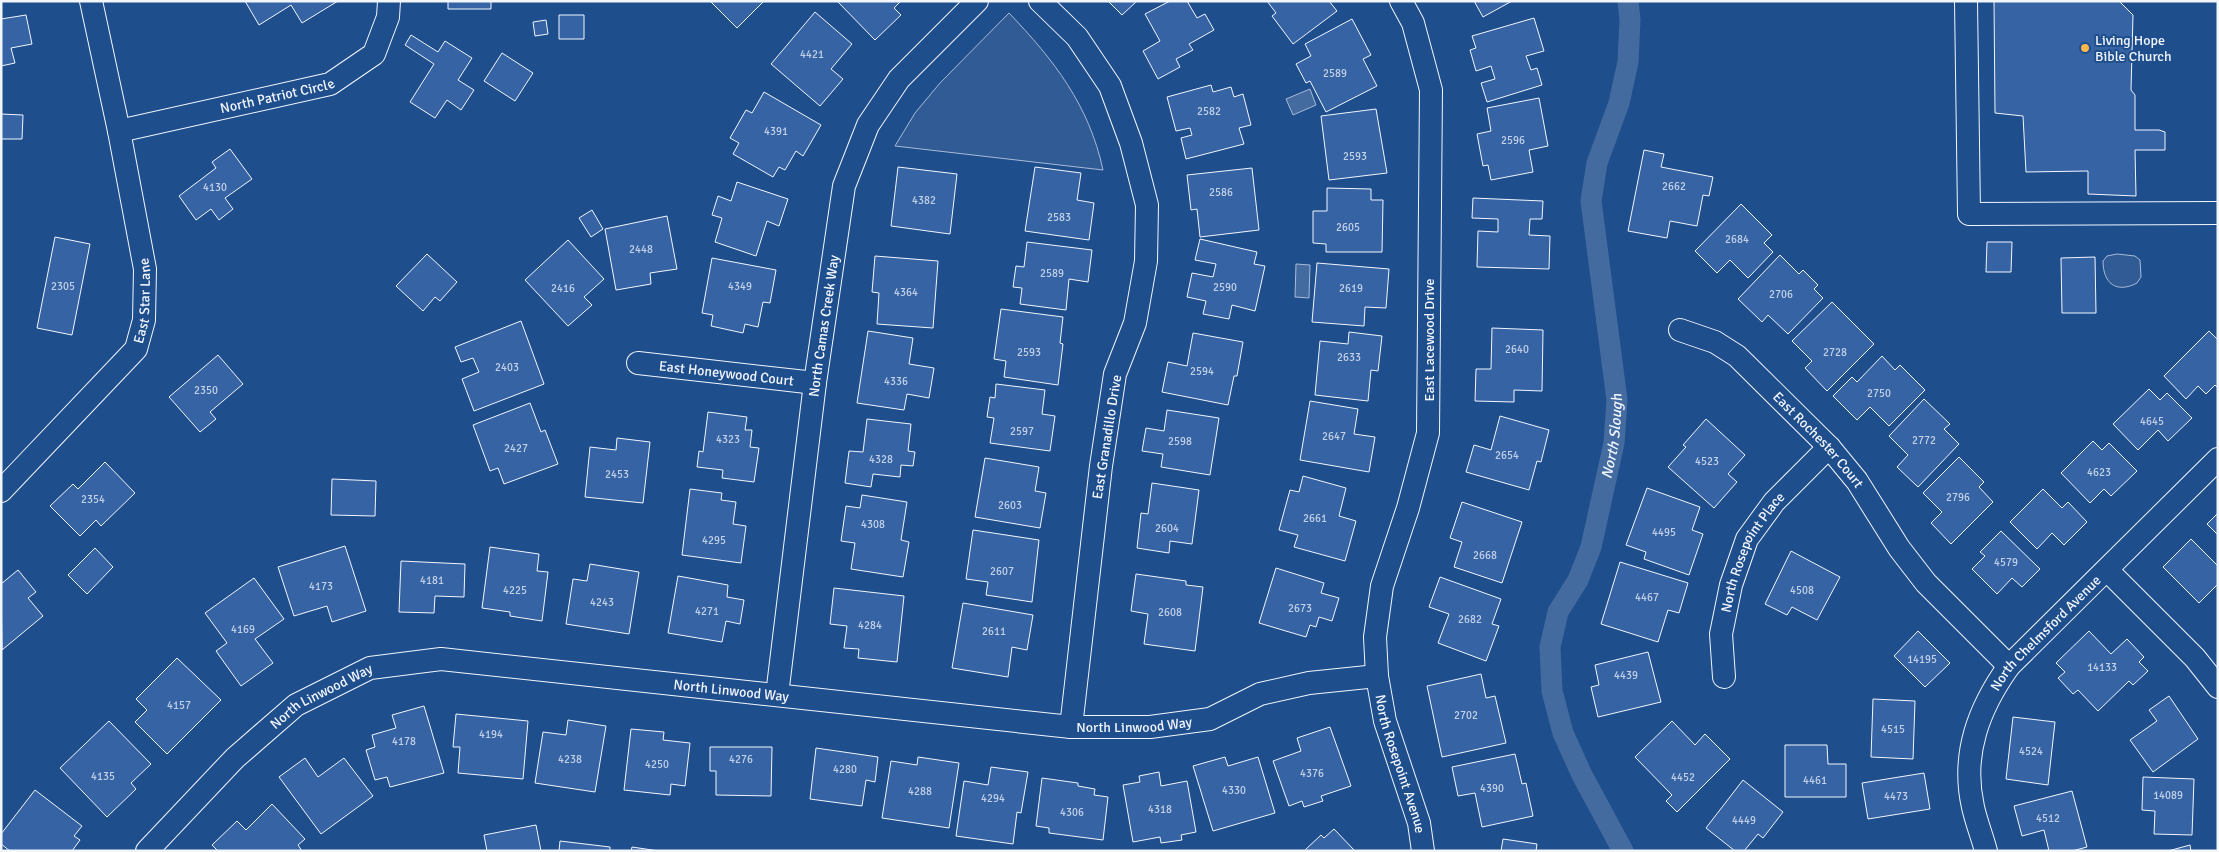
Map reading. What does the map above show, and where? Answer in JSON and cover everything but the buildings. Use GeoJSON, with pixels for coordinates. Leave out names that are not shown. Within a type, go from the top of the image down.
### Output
{"type":"FeatureCollection","features":[{"type":"Feature","properties":{"kind":"street","name":"East Star Lane"},"geometry":{"type":"LineString","coordinates":[[1,491],[136,349],[144,320],[145,269],[119,131],[91,1]]}},
{"type":"Feature","properties":{"kind":"street","name":"North Patriot Circle"},"geometry":{"type":"LineString","coordinates":[[119,131],[330,84],[374,54],[388,17],[390,1]]}},
{"type":"Feature","properties":{"kind":"street","name":"North Camas Creek Way"},"geometry":{"type":"LineString","coordinates":[[777,695],[815,383],[844,186],[868,126],[899,80],[977,1]]}},
{"type":"Feature","properties":{"kind":"street","name":"East Granadillo Drive"},"geometry":{"type":"LineString","coordinates":[[1040,1],[1077,37],[1110,86],[1131,143],[1147,205],[1146,261],[1135,323],[1115,374],[1101,466],[1071,727]]}},
{"type":"Feature","properties":{"kind":"street","name":"East Lacewood Drive"},"geometry":{"type":"LineString","coordinates":[[1377,676],[1375,637],[1382,586],[1408,508],[1428,433],[1431,90],[1413,23],[1400,1]]}},
{"type":"Feature","properties":{"kind":"street"},"geometry":{"type":"LineString","coordinates":[[1966,1],[1969,214],[2218,213]]}},
{"type":"Feature","properties":{"kind":"street","name":"East Rochester Court"},"geometry":{"type":"LineString","coordinates":[[1680,330],[1715,342],[1737,356],[1829,447],[1857,481],[1899,548],[1926,583],[2009,666]]}},
{"type":"Feature","properties":{"kind":"street","name":"East Honeywood Court"},"geometry":{"type":"LineString","coordinates":[[638,363],[815,383]]}},
{"type":"Feature","properties":{"kind":"street","name":"North Rosepoint Place"},"geometry":{"type":"LineString","coordinates":[[1724,677],[1721,634],[1731,586],[1747,539],[1774,502],[1829,447]]}},
{"type":"Feature","properties":{"kind":"street","name":"North Chelmsford Avenue"},"geometry":{"type":"LineString","coordinates":[[1986,851],[1973,805],[1970,761],[1974,736],[1983,708],[2009,666],[2218,459]]}},
{"type":"Feature","properties":{"kind":"street"},"geometry":{"type":"LineString","coordinates":[[2106,570],[2195,658],[2218,687]]}},
{"type":"Feature","properties":{"kind":"street","name":"North Linwood Way"},"geometry":{"type":"LineString","coordinates":[[147,851],[235,758],[296,705],[370,668],[441,659],[1071,727],[1150,727],[1210,719],[1260,694],[1309,683],[1377,676]]}},
{"type":"Feature","properties":{"kind":"street","name":"North Rosepoint Avenue"},"geometry":{"type":"LineString","coordinates":[[1377,676],[1385,721],[1419,823],[1423,851]]}},
{"type":"Feature","properties":{"kind":"shaded area"},"geometry":{"type":"Polygon","coordinates":[[[1009,13],[1041,48],[1068,85],[1089,125],[1103,170],[895,146],[915,113],[940,83],[1009,13]]]}},
{"type":"Feature","properties":{"kind":"shaded area"},"geometry":{"type":"Polygon","coordinates":[[[1310,89],[1316,105],[1293,115],[1286,99],[1310,89]]]}},
{"type":"Feature","properties":{"kind":"shaded area"},"geometry":{"type":"Polygon","coordinates":[[[2117,254],[2135,256],[2140,260],[2141,277],[2137,283],[2130,286],[2117,287],[2108,281],[2103,261],[2107,256],[2117,254]]]}},
{"type":"Feature","properties":{"kind":"shaded area"},"geometry":{"type":"Polygon","coordinates":[[[1296,264],[1310,265],[1309,298],[1295,297],[1296,264]]]}},
{"type":"Feature","properties":{"kind":"waterway","name":"North Slough"},"geometry":{"type":"LineString","coordinates":[[1623,851],[1582,775],[1563,733],[1552,691],[1550,647],[1558,612],[1578,580],[1591,547],[1614,443],[1617,400],[1591,201],[1597,163],[1619,103],[1628,62],[1630,20],[1628,1]]}},
{"type":"Feature","properties":{"kind":"place","name":"Living Hope Bible Church"},"geometry":{"type":"Point","coordinates":[2085,48]}}]}
